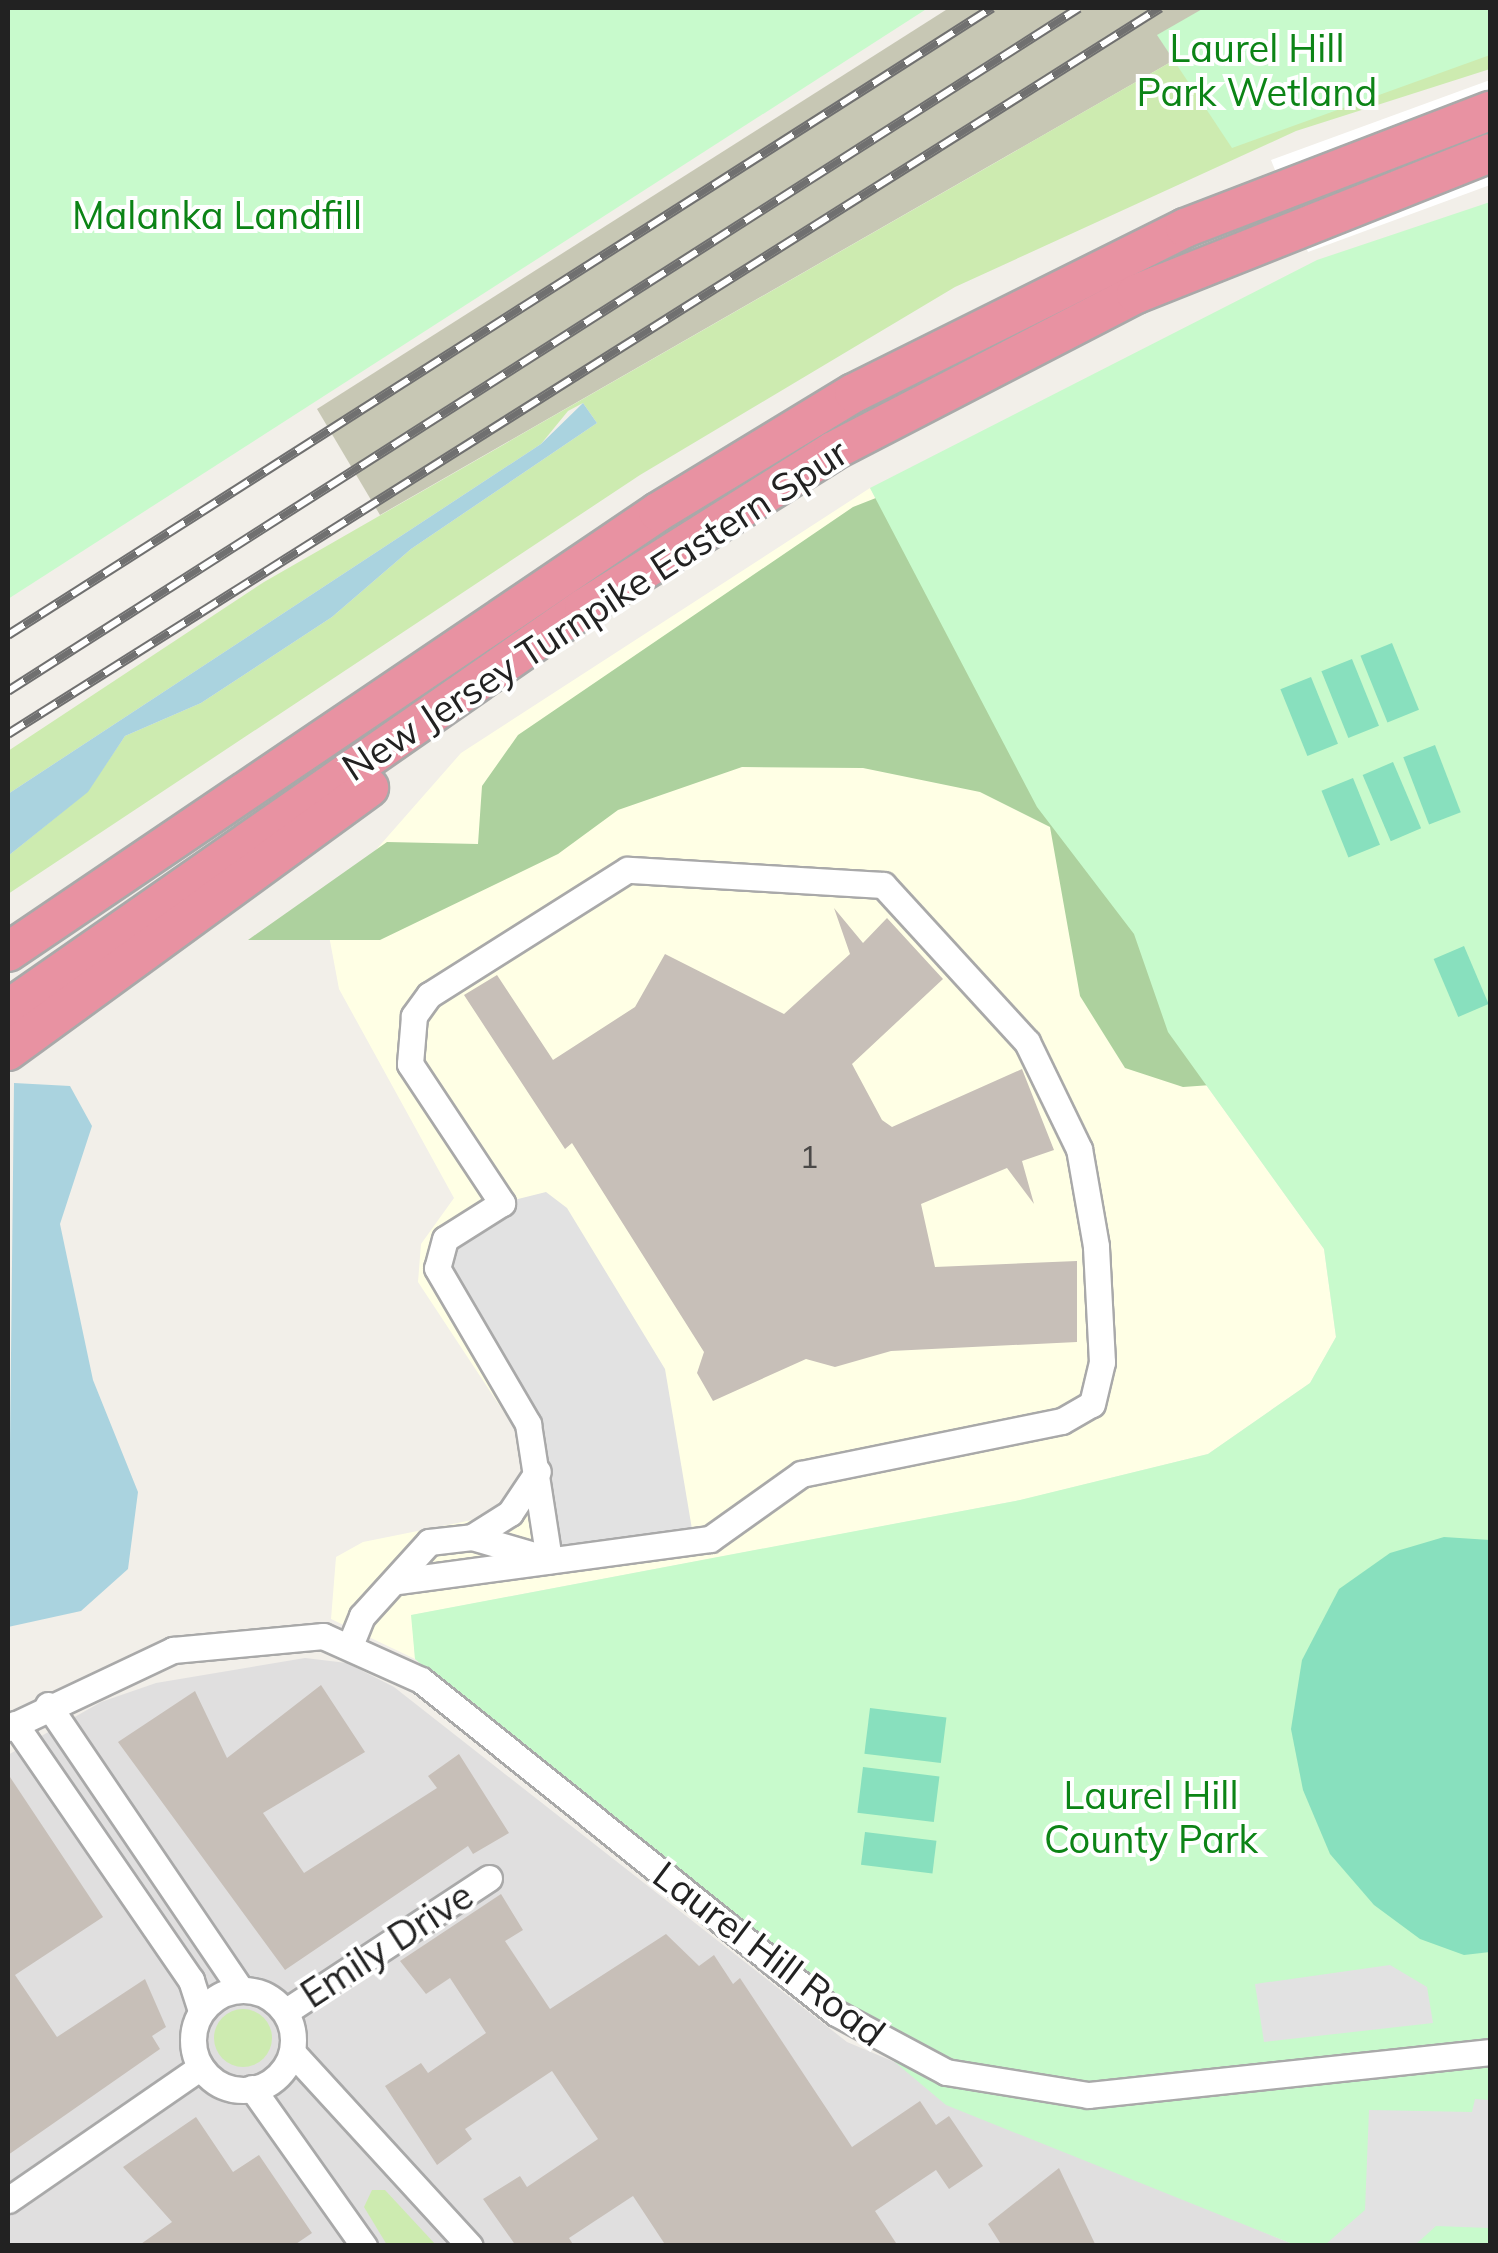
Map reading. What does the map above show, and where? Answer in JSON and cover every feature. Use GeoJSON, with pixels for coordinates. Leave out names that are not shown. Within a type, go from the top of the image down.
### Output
{"type":"FeatureCollection","features":[{"type":"Feature","properties":{"kind":"highway","name":"New Jersey Turnpike Eastern Spur"},"geometry":{"type":"LineString","coordinates":[[8,952],[774,439],[1017,307],[1282,188],[1490,111]]}},
{"type":"Feature","properties":{"kind":"highway","name":"New Jersey Turnpike Eastern Spur"},"geometry":{"type":"LineString","coordinates":[[8,1009],[543,636],[917,404],[1297,224],[1490,153]]}},
{"type":"Feature","properties":{"kind":"highway"},"geometry":{"type":"LineString","coordinates":[[8,1052],[431,742],[543,636]]}},
{"type":"Feature","properties":{"kind":"highway"},"geometry":{"type":"LineString","coordinates":[[8,924],[164,846]]}},
{"type":"Feature","properties":{"kind":"street"},"geometry":{"type":"LineString","coordinates":[[400,1581],[722,1536],[801,1474],[1062,1421],[1092,1404],[1102,1362],[1092,1194],[1040,1061],[883,885],[627,870],[430,995],[414,1016],[410,1064],[477,1172],[502,1203],[440,1248],[438,1278],[522,1412],[538,1471],[548,1560]]}},
{"type":"Feature","properties":{"kind":"street"},"geometry":{"type":"LineString","coordinates":[[475,1219],[477,1172]]}},
{"type":"Feature","properties":{"kind":"street"},"geometry":{"type":"LineString","coordinates":[[351,1643],[362,1616],[400,1581],[423,1546],[472,1536],[510,1513],[538,1471]]}},
{"type":"Feature","properties":{"kind":"street"},"geometry":{"type":"LineString","coordinates":[[472,1536],[548,1560]]}},
{"type":"Feature","properties":{"kind":"street","name":"Laurel Hill Road"},"geometry":{"type":"LineString","coordinates":[[11,1726],[114,1670],[203,1643],[294,1633],[351,1643],[421,1680],[836,2012],[946,2072],[1088,2095],[1490,2052]]}},
{"type":"Feature","properties":{"kind":"street"},"geometry":{"type":"LineString","coordinates":[[48,1705],[241,1990],[285,2012],[292,2052],[470,2246]]}},
{"type":"Feature","properties":{"kind":"street"},"geometry":{"type":"LineString","coordinates":[[11,1726],[186,1973],[201,2011],[194,2042],[202,2068],[225,2086],[252,2088],[275,2078],[292,2052]]}},
{"type":"Feature","properties":{"kind":"street","name":"Emily Drive"},"geometry":{"type":"LineString","coordinates":[[285,2012],[489,1878]]}},
{"type":"Feature","properties":{"kind":"street"},"geometry":{"type":"LineString","coordinates":[[201,2011],[241,1990]]}},
{"type":"Feature","properties":{"kind":"street"},"geometry":{"type":"LineString","coordinates":[[8,2200],[202,2068]]}},
{"type":"Feature","properties":{"kind":"street"},"geometry":{"type":"LineString","coordinates":[[252,2088],[364,2246]]}},
{"type":"Feature","properties":{"kind":"shaded area"},"geometry":{"type":"Polygon","coordinates":[[[949,8],[1265,8],[380,515],[317,409],[949,8]]]}},
{"type":"Feature","properties":{"kind":"shaded area"},"geometry":{"type":"Polygon","coordinates":[[[870,488],[1037,807],[1134,934],[1168,1032],[1324,1249],[1336,1337],[1310,1383],[1208,1454],[1021,1500],[412,1615],[415,1659],[331,1619],[336,1557],[363,1542],[497,1515],[522,1475],[517,1432],[418,1282],[421,1244],[454,1198],[339,989],[324,909],[461,753],[870,488]]]}},
{"type":"Feature","properties":{"kind":"shaded area"},"geometry":{"type":"Polygon","coordinates":[[[546,1192],[567,1208],[665,1369],[694,1541],[549,1560],[535,1447],[443,1288],[445,1239],[502,1203],[546,1192]]]}},
{"type":"Feature","properties":{"kind":"shaded area"},"geometry":{"type":"Polygon","coordinates":[[[305,1658],[347,1663],[394,1687],[847,2042],[992,2103],[1006,2126],[1295,2245],[8,2245],[8,1755],[101,1702],[156,1683],[305,1658]]]}},
{"type":"Feature","properties":{"kind":"shaded area"},"geometry":{"type":"Polygon","coordinates":[[[1390,1965],[1427,1987],[1433,2023],[1264,2042],[1255,1984],[1390,1965]]]}},
{"type":"Feature","properties":{"kind":"shaded area"},"geometry":{"type":"Polygon","coordinates":[[[1475,2099],[1490,2100],[1490,2228],[1436,2226],[1415,2245],[1326,2244],[1365,2210],[1369,2110],[1472,2112],[1475,2099]]]}},
{"type":"Feature","properties":{"kind":"green space","name":"Malanka Landfill"},"geometry":{"type":"Polygon","coordinates":[[[8,8],[928,8],[8,599],[8,8]]]}},
{"type":"Feature","properties":{"kind":"green space","name":"Laurel Hill Park Wetland"},"geometry":{"type":"Polygon","coordinates":[[[1204,8],[1490,8],[1490,55],[1232,148],[1157,35],[1204,8]]]}},
{"type":"Feature","properties":{"kind":"green space"},"geometry":{"type":"Polygon","coordinates":[[[1265,8],[1490,8],[1490,69],[1296,131],[955,287],[640,475],[8,894],[8,856],[87,792],[125,736],[201,703],[332,617],[411,549],[597,423],[583,403],[568,411],[541,444],[8,794],[8,751],[264,582],[1265,8]]]}},
{"type":"Feature","properties":{"kind":"green space","name":"Laurel Hill County Park"},"geometry":{"type":"Polygon","coordinates":[[[1490,202],[1490,2245],[1295,2245],[946,2105],[415,1659],[411,1615],[1020,1500],[1208,1454],[1310,1383],[1336,1337],[1324,1249],[1168,1032],[1134,934],[1037,807],[870,488],[1317,260],[1490,202]]]}},
{"type":"Feature","properties":{"kind":"green space"},"geometry":{"type":"Polygon","coordinates":[[[886,494],[920,495],[1211,1085],[1183,1087],[1125,1068],[1080,996],[1050,827],[980,792],[863,768],[742,767],[618,810],[558,854],[380,940],[248,940],[387,842],[478,844],[482,786],[518,735],[853,507],[886,494]]]}},
{"type":"Feature","properties":{"kind":"green space"},"geometry":{"type":"Polygon","coordinates":[[[1392,643],[1419,710],[1387,722],[1360,656],[1392,643]]]}},
{"type":"Feature","properties":{"kind":"green space"},"geometry":{"type":"Polygon","coordinates":[[[1352,659],[1379,726],[1348,738],[1321,671],[1352,659]]]}},
{"type":"Feature","properties":{"kind":"green space"},"geometry":{"type":"Polygon","coordinates":[[[1311,677],[1338,744],[1307,756],[1280,689],[1311,677]]]}},
{"type":"Feature","properties":{"kind":"green space"},"geometry":{"type":"Polygon","coordinates":[[[1435,745],[1461,812],[1429,824],[1403,757],[1435,745]]]}},
{"type":"Feature","properties":{"kind":"green space"},"geometry":{"type":"Polygon","coordinates":[[[1393,762],[1421,828],[1391,841],[1363,775],[1393,762]]]}},
{"type":"Feature","properties":{"kind":"green space"},"geometry":{"type":"Polygon","coordinates":[[[1353,778],[1380,845],[1348,857],[1321,791],[1353,778]]]}},
{"type":"Feature","properties":{"kind":"green space"},"geometry":{"type":"Polygon","coordinates":[[[1464,946],[1489,1004],[1458,1017],[1434,959],[1464,946]]]}},
{"type":"Feature","properties":{"kind":"green space"},"geometry":{"type":"Polygon","coordinates":[[[1444,1537],[1490,1540],[1490,1952],[1464,1955],[1420,1939],[1374,1905],[1330,1854],[1303,1790],[1291,1729],[1302,1660],[1339,1589],[1390,1553],[1444,1537]]]}},
{"type":"Feature","properties":{"kind":"green space"},"geometry":{"type":"Polygon","coordinates":[[[870,1708],[946,1717],[941,1763],[864,1754],[870,1708]]]}},
{"type":"Feature","properties":{"kind":"green space"},"geometry":{"type":"Polygon","coordinates":[[[863,1767],[939,1776],[934,1822],[857,1813],[863,1767]]]}},
{"type":"Feature","properties":{"kind":"green space"},"geometry":{"type":"Polygon","coordinates":[[[865,1832],[936,1841],[932,1874],[861,1865],[865,1832]]]}},
{"type":"Feature","properties":{"kind":"green space"},"geometry":{"type":"Polygon","coordinates":[[[243,2009],[264,2017],[272,2038],[264,2059],[243,2067],[222,2059],[214,2038],[222,2017],[243,2009]]]}},
{"type":"Feature","properties":{"kind":"green space"},"geometry":{"type":"Polygon","coordinates":[[[372,2190],[385,2190],[436,2245],[387,2245],[364,2207],[372,2190]]]}},
{"type":"Feature","properties":{"kind":"water"},"geometry":{"type":"Polygon","coordinates":[[[583,403],[597,423],[411,549],[332,617],[201,703],[125,736],[88,792],[8,856],[8,794],[541,444],[583,403]]]}},
{"type":"Feature","properties":{"kind":"water"},"geometry":{"type":"Polygon","coordinates":[[[14,1083],[70,1086],[92,1126],[60,1224],[93,1380],[138,1492],[128,1569],[81,1611],[8,1627],[14,1083]]]}},
{"type":"Feature","properties":{"kind":"pier"},"geometry":{"type":"Polygon","coordinates":[[[1490,80],[1490,185],[1308,252],[1271,160],[1490,80]]]}},
{"type":"Feature","properties":{"kind":"building"},"geometry":{"type":"Polygon","coordinates":[[[834,908],[863,943],[887,918],[943,979],[852,1064],[882,1120],[892,1127],[1022,1069],[1054,1150],[1022,1161],[1034,1204],[1007,1168],[921,1204],[935,1267],[1077,1261],[1077,1342],[891,1351],[835,1367],[806,1359],[713,1401],[697,1373],[704,1352],[572,1143],[565,1149],[464,995],[497,975],[553,1060],[635,1007],[665,954],[784,1014],[850,954],[834,908]]]}},
{"type":"Feature","properties":{"kind":"building"},"geometry":{"type":"Polygon","coordinates":[[[321,1685],[365,1752],[263,1813],[304,1873],[437,1788],[428,1776],[459,1754],[509,1833],[473,1854],[468,1846],[285,1970],[118,1742],[195,1691],[227,1758],[321,1685]]]}},
{"type":"Feature","properties":{"kind":"building"},"geometry":{"type":"Polygon","coordinates":[[[8,1774],[103,1917],[15,1975],[57,2037],[145,1979],[166,2027],[152,2036],[160,2049],[8,2155],[8,1774]]]}},
{"type":"Feature","properties":{"kind":"building"},"geometry":{"type":"Polygon","coordinates":[[[501,1894],[523,1930],[505,1941],[550,2009],[666,1934],[699,1966],[714,1955],[733,1984],[740,1978],[852,2147],[920,2101],[936,2125],[949,2116],[983,2166],[949,2189],[936,2170],[875,2211],[898,2246],[666,2246],[633,2196],[569,2238],[574,2246],[516,2246],[483,2199],[520,2176],[527,2187],[598,2139],[552,2071],[465,2129],[472,2139],[437,2165],[385,2086],[421,2063],[428,2073],[486,2033],[450,1978],[426,1994],[400,1961],[501,1894]]]}},
{"type":"Feature","properties":{"kind":"building"},"geometry":{"type":"Polygon","coordinates":[[[196,2117],[233,2172],[259,2155],[312,2233],[293,2246],[138,2246],[172,2222],[123,2167],[196,2117]]]}},
{"type":"Feature","properties":{"kind":"building"},"geometry":{"type":"Polygon","coordinates":[[[1059,2168],[1096,2246],[1002,2246],[988,2224],[1059,2168]]]}},
{"type":"Feature","properties":{"kind":"railway"},"geometry":{"type":"LineString","coordinates":[[8,635],[992,8]]}},
{"type":"Feature","properties":{"kind":"railway"},"geometry":{"type":"LineString","coordinates":[[8,691],[1079,8]]}},
{"type":"Feature","properties":{"kind":"railway"},"geometry":{"type":"LineString","coordinates":[[8,734],[1160,8]]}}]}
